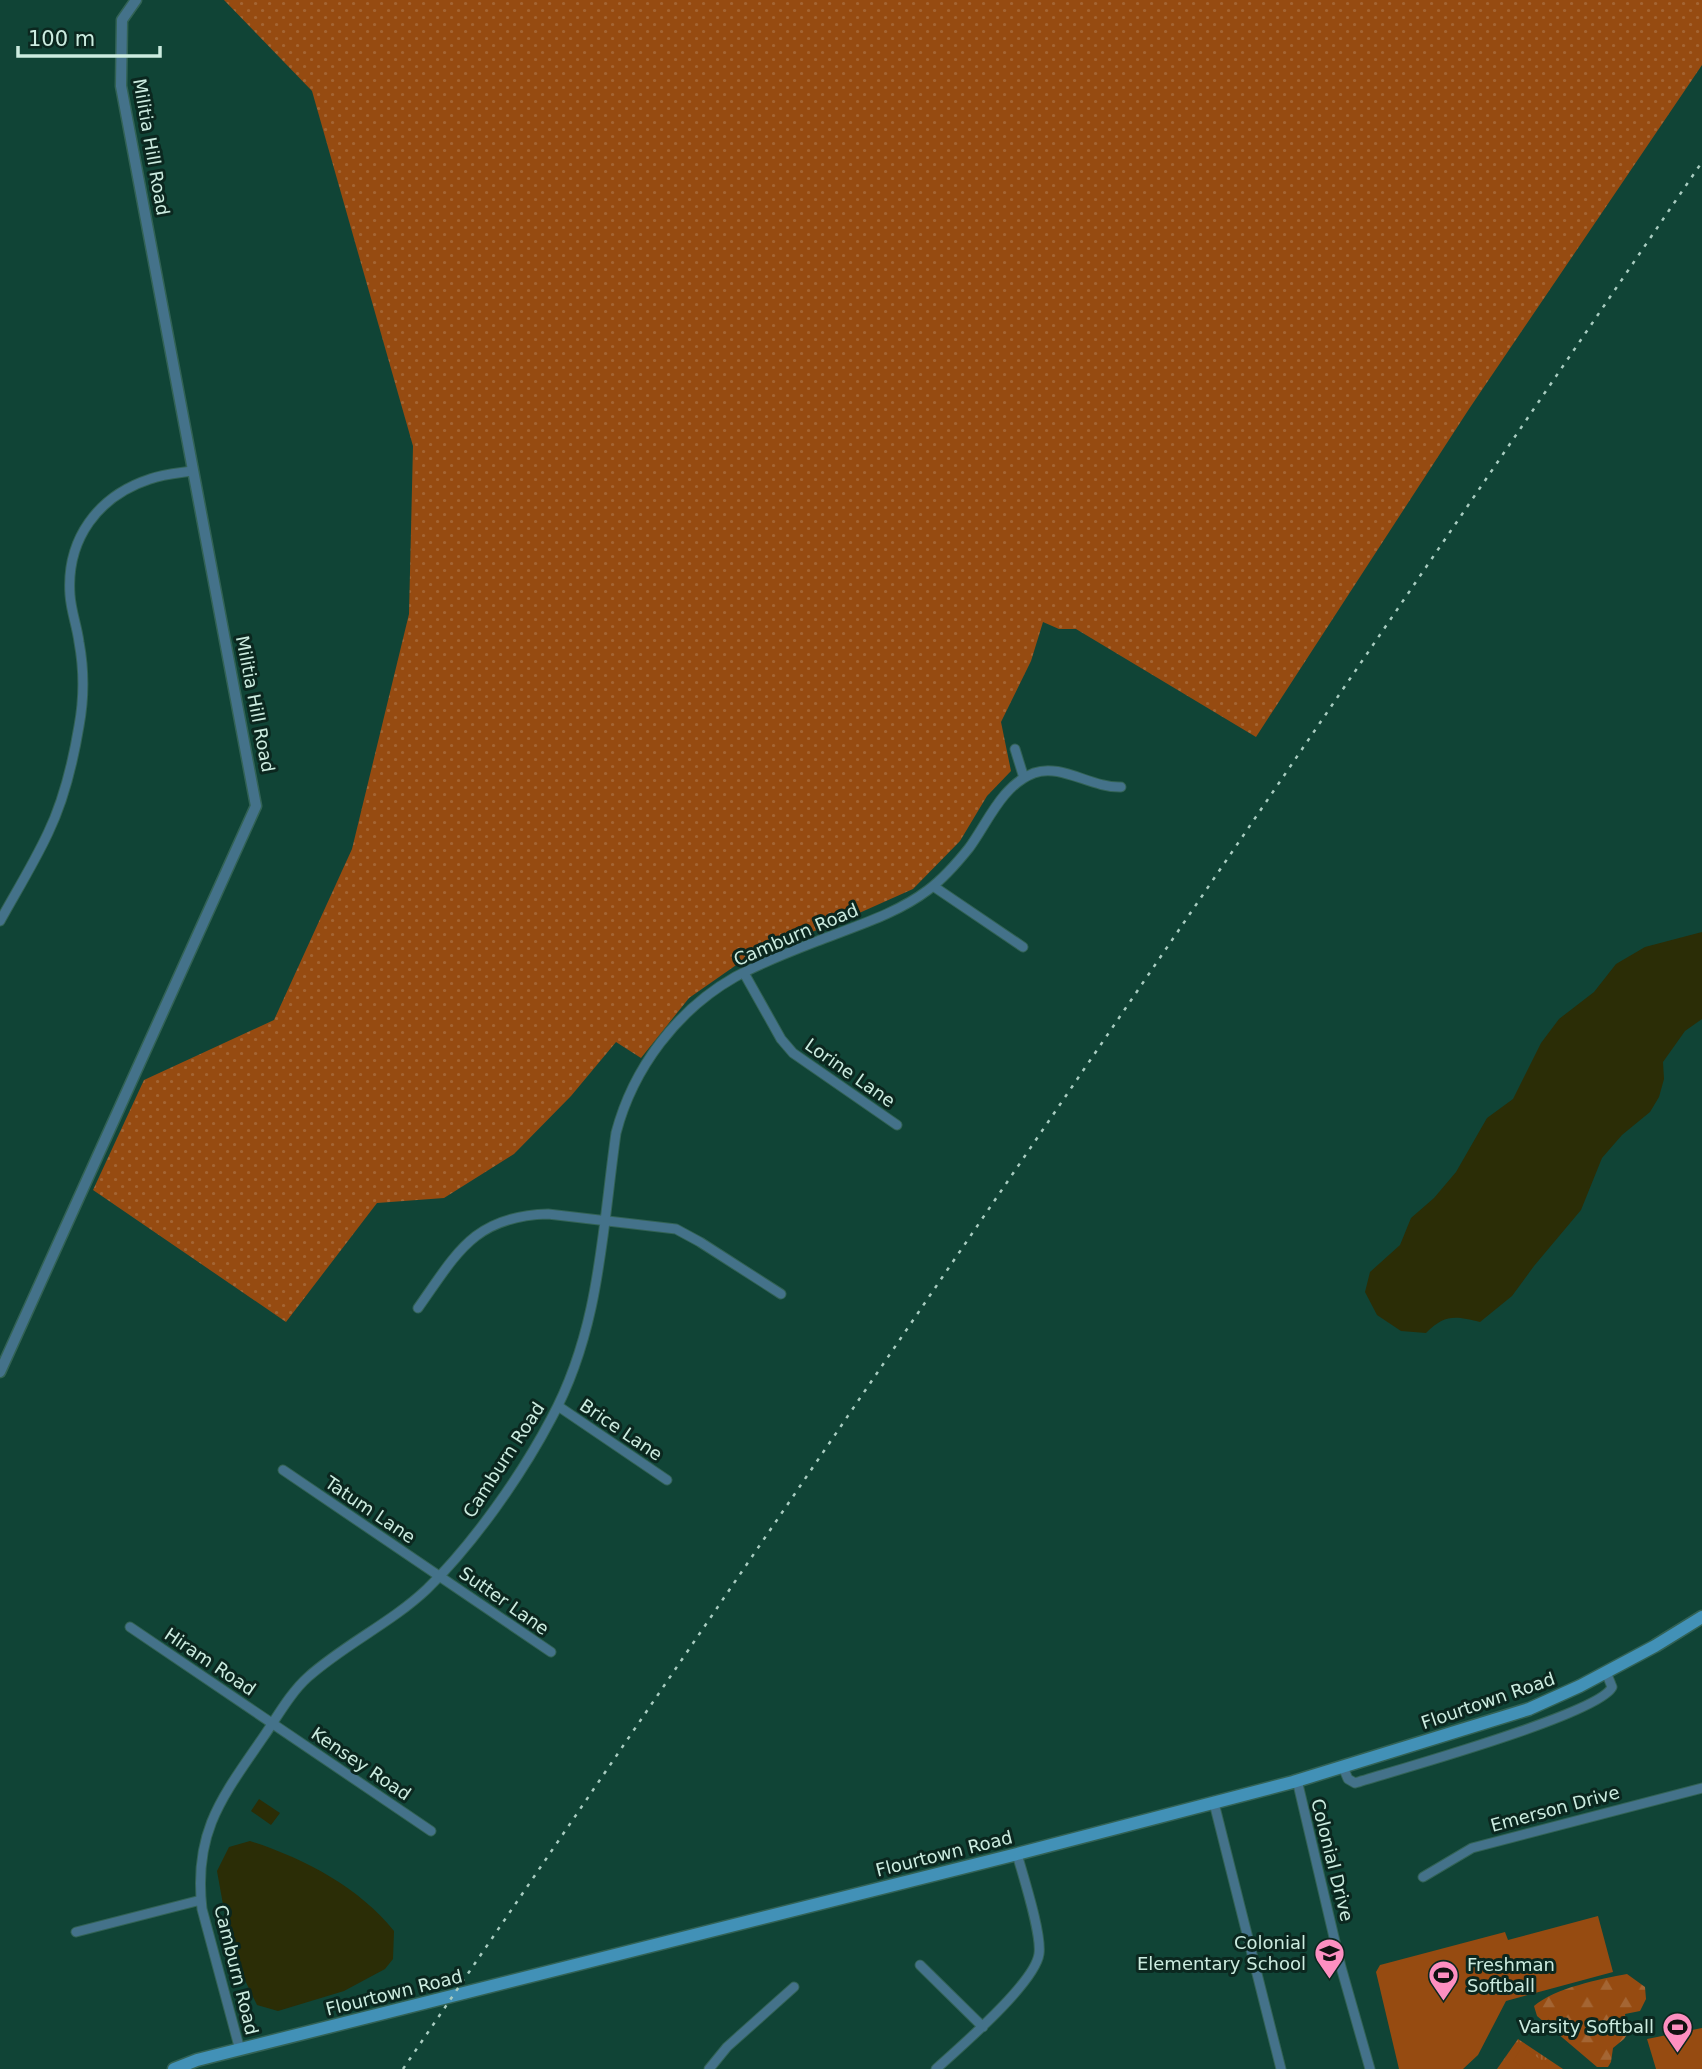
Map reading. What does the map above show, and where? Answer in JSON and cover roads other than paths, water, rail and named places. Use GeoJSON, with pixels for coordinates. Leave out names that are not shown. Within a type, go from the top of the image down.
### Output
{"type":"FeatureCollection","features":[{"type":"Feature","properties":{"kind":"main road","name":"Flourtown Road"},"geometry":{"type":"LineString","coordinates":[[174,2069],[197,2060],[1017,1854],[1343,1767],[1529,1709],[1655,1646],[1702,1617]]}},
{"type":"Feature","properties":{"kind":"street","name":"Militia Hill Road"},"geometry":{"type":"LineString","coordinates":[[0,1373],[257,806],[121,86],[122,20],[136,0]]}},
{"type":"Feature","properties":{"kind":"street"},"geometry":{"type":"LineString","coordinates":[[0,921],[48,834],[57,812],[79,726],[82,660],[70,598],[78,539],[98,509],[121,491],[153,478],[192,471]]}},
{"type":"Feature","properties":{"kind":"street"},"geometry":{"type":"LineString","coordinates":[[1015,749],[1024,778],[1050,770],[1099,785],[1121,787]]}},
{"type":"Feature","properties":{"kind":"street","name":"Camburn Road"},"geometry":{"type":"LineString","coordinates":[[240,2050],[201,1899],[201,1867],[208,1828],[215,1810],[272,1723],[305,1679],[408,1606],[440,1576],[529,1457],[558,1406],[575,1367],[592,1314],[616,1133],[641,1071],[672,1028],[720,986],[744,973],[886,914],[933,886],[960,859],[1004,796],[1024,778]]}},
{"type":"Feature","properties":{"kind":"street"},"geometry":{"type":"LineString","coordinates":[[933,886],[1023,947]]}},
{"type":"Feature","properties":{"kind":"street","name":"Lorine Lane"},"geometry":{"type":"LineString","coordinates":[[744,973],[780,1039],[793,1053],[897,1125]]}},
{"type":"Feature","properties":{"kind":"street"},"geometry":{"type":"LineString","coordinates":[[418,1308],[467,1243],[479,1232],[516,1217],[548,1214],[676,1229],[781,1294]]}},
{"type":"Feature","properties":{"kind":"street","name":"Brice Lane"},"geometry":{"type":"LineString","coordinates":[[558,1406],[667,1480]]}},
{"type":"Feature","properties":{"kind":"street","name":"Tatum Lane"},"geometry":{"type":"LineString","coordinates":[[283,1470],[440,1576]]}},
{"type":"Feature","properties":{"kind":"street","name":"Sutter Lane"},"geometry":{"type":"LineString","coordinates":[[440,1576],[551,1652]]}},
{"type":"Feature","properties":{"kind":"street","name":"Hiram Road"},"geometry":{"type":"LineString","coordinates":[[130,1627],[272,1723]]}},
{"type":"Feature","properties":{"kind":"street"},"geometry":{"type":"LineString","coordinates":[[1343,1767],[1348,1779],[1355,1783],[1542,1724],[1606,1695],[1612,1687],[1606,1672]]}},
{"type":"Feature","properties":{"kind":"street","name":"Kensey Road"},"geometry":{"type":"LineString","coordinates":[[272,1723],[431,1830]]}},
{"type":"Feature","properties":{"kind":"street","name":"Colonial Drive"},"geometry":{"type":"LineString","coordinates":[[1297,1780],[1341,1968],[1370,2069]]}},
{"type":"Feature","properties":{"kind":"street","name":"Emerson Drive"},"geometry":{"type":"LineString","coordinates":[[1423,1877],[1472,1848],[1702,1788]]}},
{"type":"Feature","properties":{"kind":"street"},"geometry":{"type":"LineString","coordinates":[[1213,1803],[1281,2069]]}},
{"type":"Feature","properties":{"kind":"street"},"geometry":{"type":"LineString","coordinates":[[936,2069],[983,2027],[1026,1979],[1040,1955],[1017,1854]]}},
{"type":"Feature","properties":{"kind":"street"},"geometry":{"type":"LineString","coordinates":[[76,1932],[201,1899]]}},
{"type":"Feature","properties":{"kind":"street"},"geometry":{"type":"LineString","coordinates":[[920,1965],[983,2027]]}},
{"type":"Feature","properties":{"kind":"street"},"geometry":{"type":"LineString","coordinates":[[709,2069],[727,2047],[794,1987]]}},
{"type":"Feature","properties":{"kind":"railway"},"geometry":{"type":"LineString","coordinates":[[403,2069],[1702,162]]}},
{"type":"Feature","properties":{"kind":"place","name":"Colonial Elementary School"},"geometry":{"type":"Point","coordinates":[1329,1980]}},
{"type":"Feature","properties":{"kind":"place","name":"Freshman Softball"},"geometry":{"type":"Point","coordinates":[1444,2002]}},
{"type":"Feature","properties":{"kind":"place","name":"Varsity Softball"},"geometry":{"type":"Point","coordinates":[1677,2054]}}]}
